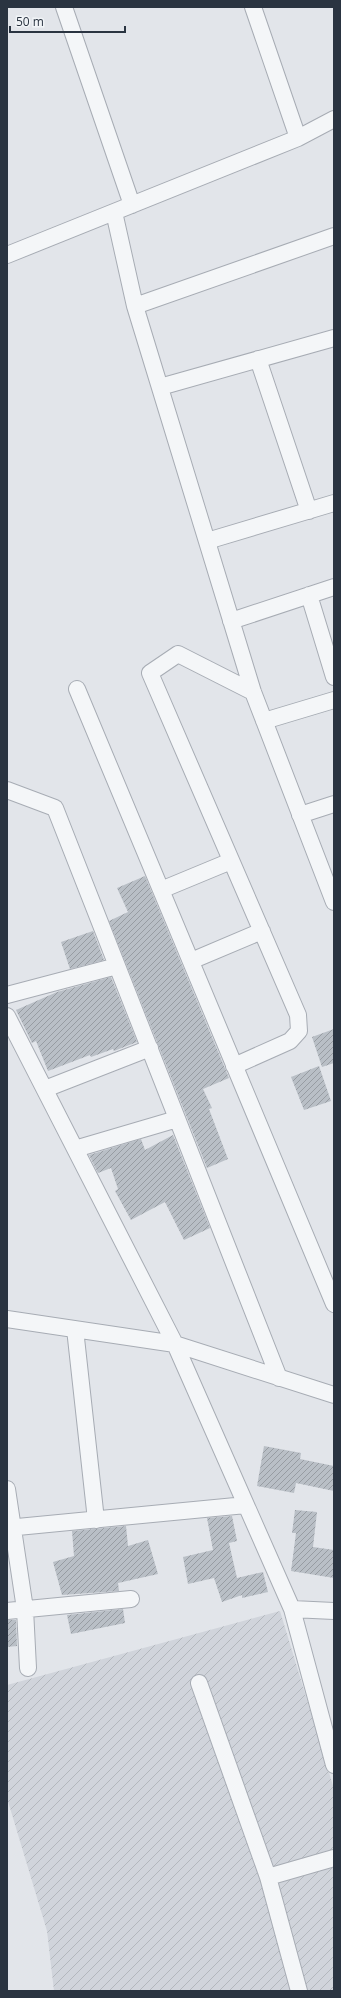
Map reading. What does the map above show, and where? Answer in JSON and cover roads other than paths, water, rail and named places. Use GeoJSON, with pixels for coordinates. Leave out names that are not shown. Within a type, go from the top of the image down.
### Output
{"type":"FeatureCollection","features":[{"type":"Feature","properties":{"kind":"street"},"geometry":{"type":"LineString","coordinates":[[64,7],[132,205]]}},
{"type":"Feature","properties":{"kind":"street"},"geometry":{"type":"LineString","coordinates":[[253,7],[298,138]]}},
{"type":"Feature","properties":{"kind":"street"},"geometry":{"type":"LineString","coordinates":[[7,255],[298,138],[334,118]]}},
{"type":"Feature","properties":{"kind":"street"},"geometry":{"type":"LineString","coordinates":[[114,212],[136,306],[253,692],[334,902]]}},
{"type":"Feature","properties":{"kind":"street"},"geometry":{"type":"LineString","coordinates":[[136,306],[334,236]]}},
{"type":"Feature","properties":{"kind":"street"},"geometry":{"type":"LineString","coordinates":[[160,387],[334,338]]}},
{"type":"Feature","properties":{"kind":"street"},"geometry":{"type":"LineString","coordinates":[[258,359],[309,511]]}},
{"type":"Feature","properties":{"kind":"street"},"geometry":{"type":"LineString","coordinates":[[207,541],[334,503]]}},
{"type":"Feature","properties":{"kind":"street"},"geometry":{"type":"LineString","coordinates":[[231,621],[334,587]]}},
{"type":"Feature","properties":{"kind":"street"},"geometry":{"type":"LineString","coordinates":[[308,596],[334,677]]}},
{"type":"Feature","properties":{"kind":"street"},"geometry":{"type":"LineString","coordinates":[[234,1066],[290,1041],[299,1031],[298,1015],[150,673],[178,654],[253,692]]}},
{"type":"Feature","properties":{"kind":"street"},"geometry":{"type":"LineString","coordinates":[[77,690],[334,1304]]}},
{"type":"Feature","properties":{"kind":"street"},"geometry":{"type":"LineString","coordinates":[[264,720],[334,700]]}},
{"type":"Feature","properties":{"kind":"street"},"geometry":{"type":"LineString","coordinates":[[7,790],[55,808],[279,1378]]}},
{"type":"Feature","properties":{"kind":"street"},"geometry":{"type":"LineString","coordinates":[[298,808],[316,810],[334,804]]}},
{"type":"Feature","properties":{"kind":"street"},"geometry":{"type":"LineString","coordinates":[[161,890],[231,860]]}},
{"type":"Feature","properties":{"kind":"street"},"geometry":{"type":"LineString","coordinates":[[191,961],[262,931]]}},
{"type":"Feature","properties":{"kind":"street"},"geometry":{"type":"LineString","coordinates":[[7,995],[117,966]]}},
{"type":"Feature","properties":{"kind":"street"},"geometry":{"type":"LineString","coordinates":[[7,1016],[175,1344],[292,1609],[330,1737],[334,1765]]}},
{"type":"Feature","properties":{"kind":"street"},"geometry":{"type":"LineString","coordinates":[[45,1089],[150,1048]]}},
{"type":"Feature","properties":{"kind":"street"},"geometry":{"type":"LineString","coordinates":[[75,1149],[178,1119]]}},
{"type":"Feature","properties":{"kind":"street"},"geometry":{"type":"LineString","coordinates":[[7,1318],[175,1344],[334,1395]]}},
{"type":"Feature","properties":{"kind":"street"},"geometry":{"type":"LineString","coordinates":[[75,1329],[96,1520]]}},
{"type":"Feature","properties":{"kind":"street"},"geometry":{"type":"LineString","coordinates":[[7,1489],[9,1528],[25,1609],[28,1668]]}},
{"type":"Feature","properties":{"kind":"street"},"geometry":{"type":"LineString","coordinates":[[9,1528],[246,1504]]}},
{"type":"Feature","properties":{"kind":"street"},"geometry":{"type":"LineString","coordinates":[[7,1611],[131,1599]]}},
{"type":"Feature","properties":{"kind":"street"},"geometry":{"type":"LineString","coordinates":[[292,1609],[334,1610]]}},
{"type":"Feature","properties":{"kind":"street"},"geometry":{"type":"LineString","coordinates":[[199,1683],[268,1878],[299,1991]]}},
{"type":"Feature","properties":{"kind":"street"},"geometry":{"type":"LineString","coordinates":[[268,1878],[334,1858]]}}]}
